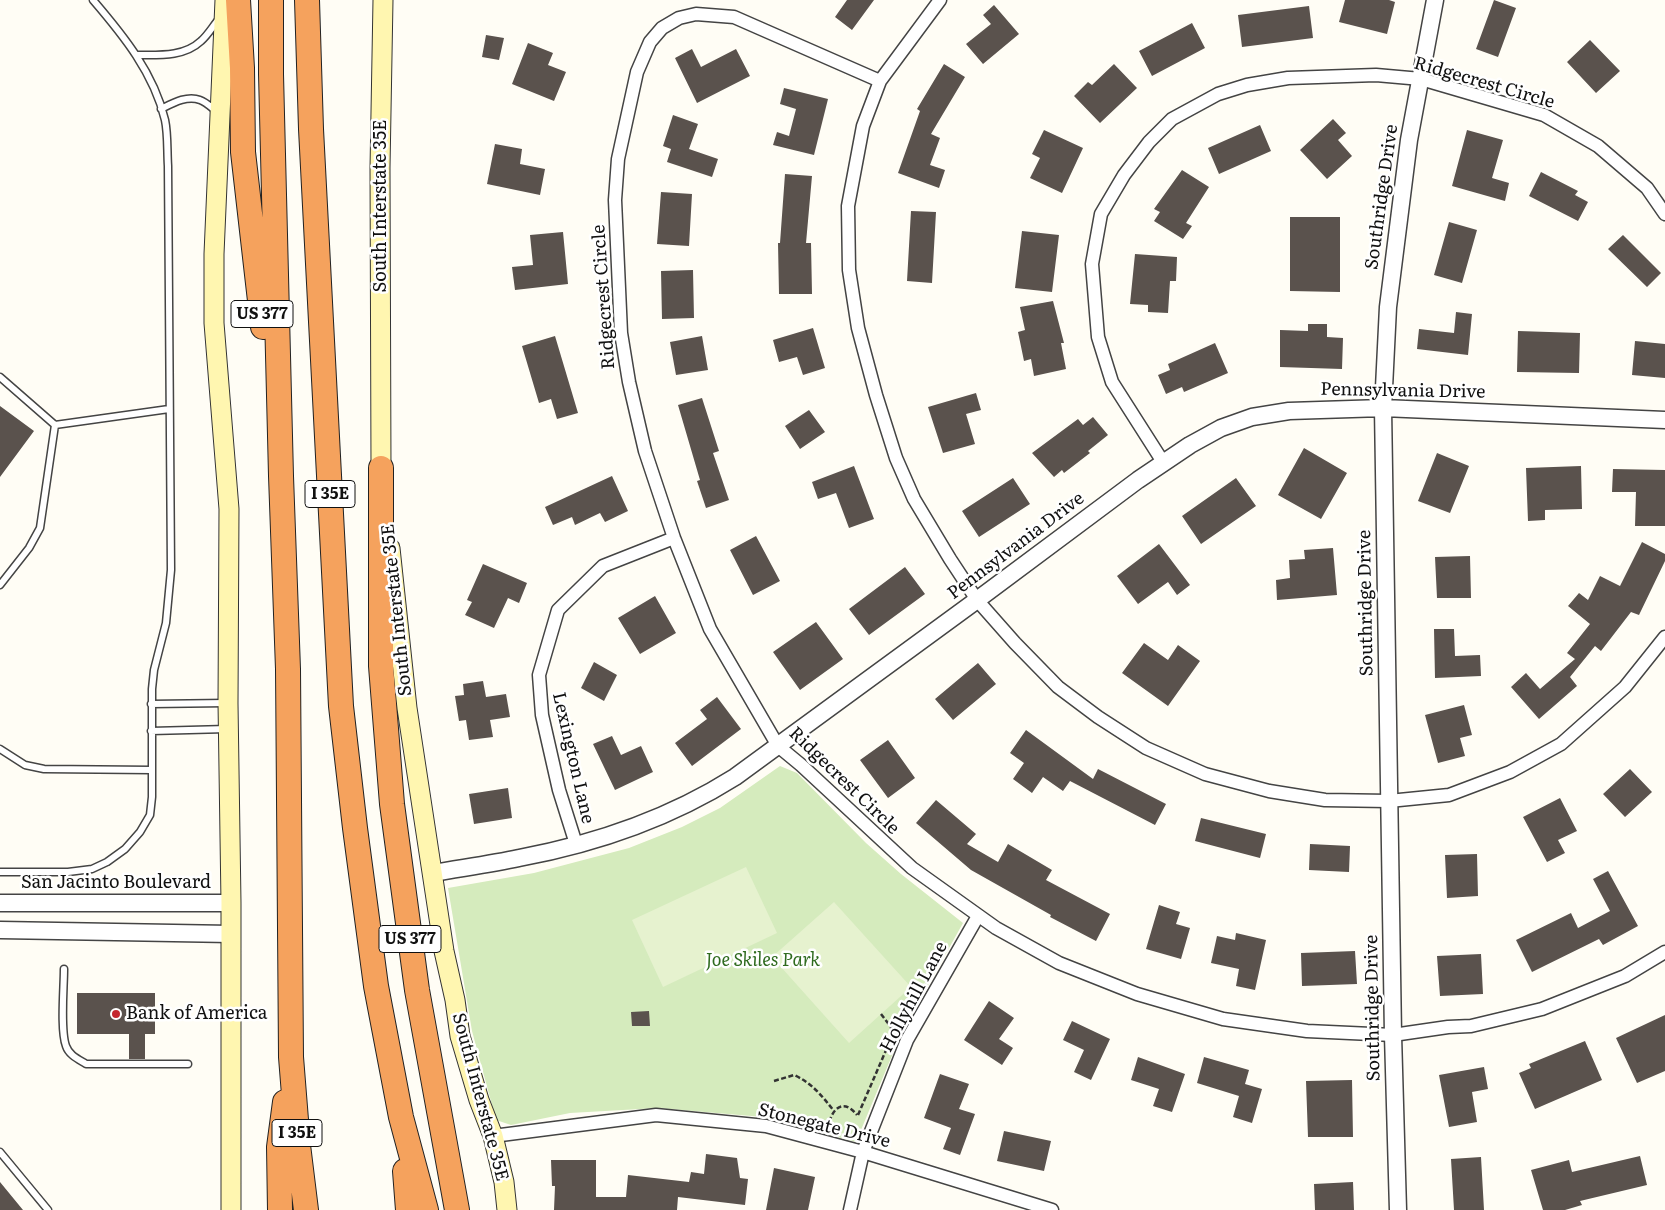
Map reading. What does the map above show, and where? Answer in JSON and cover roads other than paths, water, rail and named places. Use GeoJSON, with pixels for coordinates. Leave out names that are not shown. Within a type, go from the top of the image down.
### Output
{"type":"FeatureCollection","features":[{"type":"Feature","properties":{"kind":"highway","name":"I 35E"},"geometry":{"type":"LineString","coordinates":[[271,0],[271,74],[281,476],[288,669],[291,1057],[298,1145],[306,1210]]}},
{"type":"Feature","properties":{"kind":"highway","name":"I 35E"},"geometry":{"type":"LineString","coordinates":[[307,0],[311,128],[341,706],[376,986],[401,1117],[426,1210]]}},
{"type":"Feature","properties":{"kind":"highway","name":"US 377"},"geometry":{"type":"LineString","coordinates":[[229,4],[242,68],[243,152],[281,476]]}},
{"type":"Feature","properties":{"kind":"highway","name":"US 377"},"geometry":{"type":"LineString","coordinates":[[381,468],[382,666],[392,804],[417,990],[457,1210]]}},
{"type":"Feature","properties":{"kind":"highway"},"geometry":{"type":"LineString","coordinates":[[280,1210],[279,1148],[291,1057]]}},
{"type":"Feature","properties":{"kind":"highway"},"geometry":{"type":"LineString","coordinates":[[401,1117],[408,1210]]}},
{"type":"Feature","properties":{"kind":"main road","name":"South Interstate 35E"},"geometry":{"type":"LineString","coordinates":[[383,0],[380,168],[381,468],[407,708],[444,950],[455,1000],[460,1036],[479,1100],[493,1136],[504,1182],[507,1210]]}},
{"type":"Feature","properties":{"kind":"main road"},"geometry":{"type":"LineString","coordinates":[[229,4],[220,114],[214,254],[214,324],[229,509],[228,703],[231,904],[231,1210]]}},
{"type":"Feature","properties":{"kind":"street"},"geometry":{"type":"LineString","coordinates":[[940,0],[880,81],[863,126],[848,206],[849,270],[858,328],[876,395],[896,458],[911,491],[950,559],[977,600],[1058,687],[1098,717],[1146,748],[1205,774],[1269,790],[1325,800],[1389,801],[1449,795],[1510,772],[1561,744],[1626,688],[1665,637]]}},
{"type":"Feature","properties":{"kind":"street","name":"Southridge Drive"},"geometry":{"type":"LineString","coordinates":[[1398,1210],[1393,1035],[1383,408],[1388,307],[1409,140],[1435,0]]}},
{"type":"Feature","properties":{"kind":"street","name":"Ridgecrest Circle"},"geometry":{"type":"LineString","coordinates":[[880,81],[734,17],[696,14],[680,18],[662,28],[650,42],[637,72],[618,159],[615,200],[621,334],[629,382],[645,451],[674,538],[710,629],[778,746],[912,868],[996,928],[1059,962],[1138,994],[1223,1019],[1307,1031],[1393,1035],[1448,1027],[1471,1026],[1542,1009],[1625,976],[1665,952]]}},
{"type":"Feature","properties":{"kind":"street","name":"Ridgecrest Circle"},"geometry":{"type":"LineString","coordinates":[[1163,462],[1112,382],[1098,337],[1092,264],[1102,214],[1124,175],[1149,142],[1172,120],[1218,94],[1246,85],[1288,78],[1376,75],[1421,79],[1544,115],[1598,146],[1647,188],[1665,214]]}},
{"type":"Feature","properties":{"kind":"street","name":"Pennsylvania Drive"},"geometry":{"type":"LineString","coordinates":[[433,873],[520,858],[620,832],[675,810],[715,790],[778,746],[1163,462],[1221,428],[1252,416],[1289,411],[1383,408],[1665,420]]}},
{"type":"Feature","properties":{"kind":"street","name":"Lexington Lane"},"geometry":{"type":"LineString","coordinates":[[576,844],[559,790],[542,716],[539,675],[558,610],[603,566],[674,538]]}},
{"type":"Feature","properties":{"kind":"street","name":"San Jacinto Boulevard"},"geometry":{"type":"LineString","coordinates":[[0,902],[231,904]]}},
{"type":"Feature","properties":{"kind":"street","name":"Hollyhill Lane"},"geometry":{"type":"LineString","coordinates":[[850,1210],[863,1152],[907,1040],[978,916]]}},
{"type":"Feature","properties":{"kind":"street"},"geometry":{"type":"LineString","coordinates":[[0,930],[231,934]]}},
{"type":"Feature","properties":{"kind":"street","name":"Stonegate Drive"},"geometry":{"type":"LineString","coordinates":[[493,1136],[656,1115],[766,1126],[863,1152],[1052,1210]]}},
{"type":"Feature","properties":{"kind":"lane"},"geometry":{"type":"LineString","coordinates":[[0,872],[68,872],[92,869],[108,862],[125,849],[135,838],[150,815],[152,797],[151,731],[154,670],[166,623],[171,570],[168,166],[165,121],[159,101],[137,55],[93,0]]}},
{"type":"Feature","properties":{"kind":"lane"},"geometry":{"type":"LineString","coordinates":[[137,55],[176,54],[191,48],[201,41],[229,4]]}},
{"type":"Feature","properties":{"kind":"lane"},"geometry":{"type":"LineString","coordinates":[[162,109],[175,102],[192,98],[200,100],[220,114]]}},
{"type":"Feature","properties":{"kind":"lane"},"geometry":{"type":"LineString","coordinates":[[0,377],[55,425],[73,424],[169,409]]}},
{"type":"Feature","properties":{"kind":"lane"},"geometry":{"type":"LineString","coordinates":[[0,585],[29,548],[40,528],[55,425]]}},
{"type":"Feature","properties":{"kind":"lane"},"geometry":{"type":"LineString","coordinates":[[152,704],[228,703]]}},
{"type":"Feature","properties":{"kind":"lane"},"geometry":{"type":"LineString","coordinates":[[151,731],[229,729]]}},
{"type":"Feature","properties":{"kind":"lane"},"geometry":{"type":"LineString","coordinates":[[0,749],[25,765],[44,769],[152,770]]}},
{"type":"Feature","properties":{"kind":"lane"},"geometry":{"type":"LineString","coordinates":[[64,969],[64,1035],[66,1047],[74,1057],[86,1064],[188,1064]]}},
{"type":"Feature","properties":{"kind":"lane"},"geometry":{"type":"LineString","coordinates":[[0,1152],[48,1210]]}},
{"type":"Feature","properties":{"kind":"place","name":"Bank of America"},"geometry":{"type":"Point","coordinates":[116,1014]}},
{"type":"Feature","properties":{"kind":"park label","name":"Joe Skiles Park"},"geometry":{"type":"Point","coordinates":[763,961]}}]}
